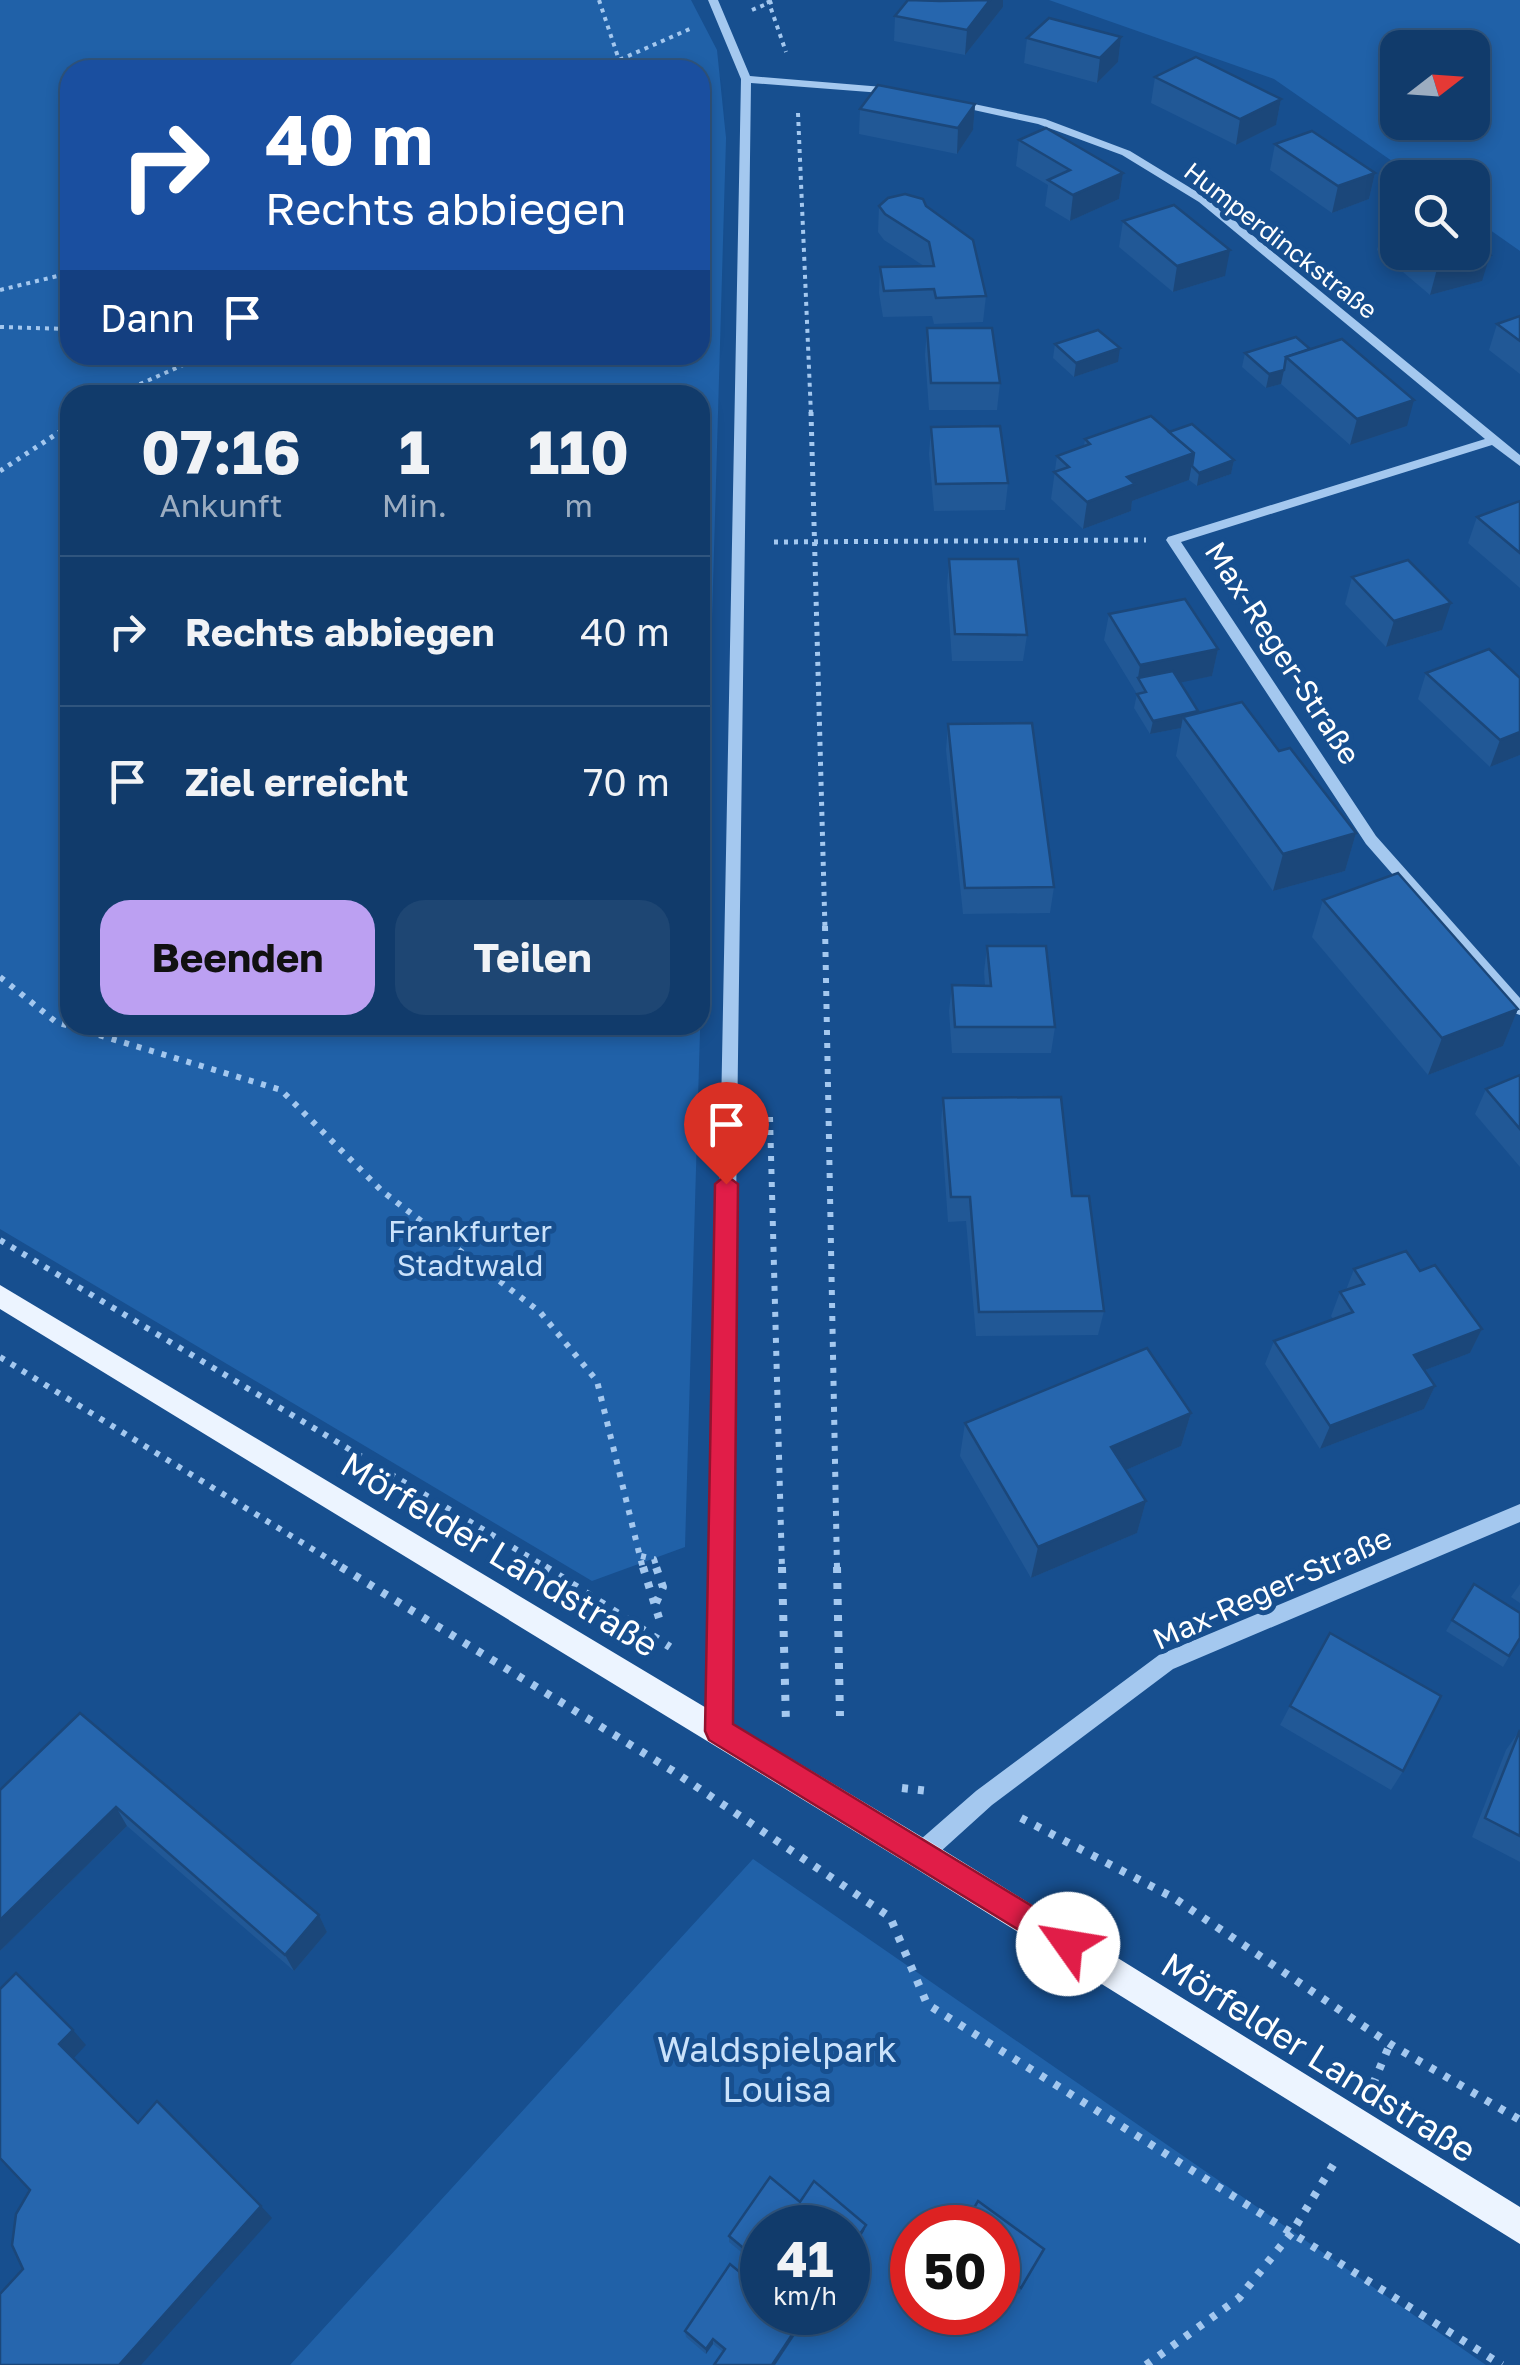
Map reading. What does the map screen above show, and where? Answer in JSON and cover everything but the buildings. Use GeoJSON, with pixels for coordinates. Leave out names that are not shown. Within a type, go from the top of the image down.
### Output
{"type":"FeatureCollection","features":[{"type":"Feature","properties":{"kind":"main road","name":"Mörfelder Landstraße"},"geometry":{"type":"LineString","coordinates":[[0,1296],[921,1854],[1520,2227]]}},
{"type":"Feature","properties":{"kind":"street"},"geometry":{"type":"LineString","coordinates":[[713,0],[746,79],[719,1731]]}},
{"type":"Feature","properties":{"kind":"street"},"geometry":{"type":"LineString","coordinates":[[746,79],[908,94]]}},
{"type":"Feature","properties":{"kind":"street","name":"Humperdinckstraße"},"geometry":{"type":"LineString","coordinates":[[946,102],[1058,128],[1126,153],[1188,191],[1520,462]]}},
{"type":"Feature","properties":{"kind":"street","name":"Max-Reger-Straße"},"geometry":{"type":"LineString","coordinates":[[1492,441],[1173,540],[1371,840],[1520,1008]]}},
{"type":"Feature","properties":{"kind":"street","name":"Max-Reger-Straße"},"geometry":{"type":"LineString","coordinates":[[921,1854],[984,1798],[1166,1662],[1520,1514]]}},
{"type":"Feature","properties":{"kind":"path"},"geometry":{"type":"LineString","coordinates":[[598,0],[619,60]]}},
{"type":"Feature","properties":{"kind":"path"},"geometry":{"type":"LineString","coordinates":[[768,0],[797,85],[818,542],[840,1716]]}},
{"type":"Feature","properties":{"kind":"path"},"geometry":{"type":"LineString","coordinates":[[0,290],[60,275]]}},
{"type":"Feature","properties":{"kind":"path"},"geometry":{"type":"LineString","coordinates":[[0,327],[60,328]]}},
{"type":"Feature","properties":{"kind":"path"},"geometry":{"type":"LineString","coordinates":[[138,385],[183,365]]}},
{"type":"Feature","properties":{"kind":"path"},"geometry":{"type":"LineString","coordinates":[[0,471],[60,431]]}},
{"type":"Feature","properties":{"kind":"path"},"geometry":{"type":"LineString","coordinates":[[767,542],[1173,540]]}},
{"type":"Feature","properties":{"kind":"path"},"geometry":{"type":"LineString","coordinates":[[0,977],[60,1023]]}},
{"type":"Feature","properties":{"kind":"path"},"geometry":{"type":"LineString","coordinates":[[99,1035],[280,1090],[382,1191],[540,1312],[597,1381],[660,1618]]}},
{"type":"Feature","properties":{"kind":"path"},"geometry":{"type":"LineString","coordinates":[[0,1240],[625,1615]]}},
{"type":"Feature","properties":{"kind":"path"},"geometry":{"type":"LineString","coordinates":[[0,1357],[673,1770],[890,1917],[928,2004],[1502,2365]]}},
{"type":"Feature","properties":{"kind":"path"},"geometry":{"type":"LineString","coordinates":[[641,1556],[654,1559],[664,1587],[655,1604]]}},
{"type":"Feature","properties":{"kind":"path"},"geometry":{"type":"LineString","coordinates":[[786,1725],[802,1734]]}},
{"type":"Feature","properties":{"kind":"path"},"geometry":{"type":"LineString","coordinates":[[893,1787],[984,1798],[1174,1898],[1390,2044],[1520,2120]]}},
{"type":"Feature","properties":{"kind":"path"},"geometry":{"type":"LineString","coordinates":[[1146,2365],[1239,2298],[1292,2232]]}},
{"type":"Feature","properties":{"kind":"green space","name":"Frankfurter Stadtwald"},"geometry":{"type":"Polygon","coordinates":[[[0,0],[691,0],[717,50],[726,138],[710,688],[710,385],[60,385],[60,1035],[700,1035],[685,1547],[592,1581],[0,1229],[0,0]]]}},
{"type":"Feature","properties":{"kind":"green space"},"geometry":{"type":"Polygon","coordinates":[[[1049,0],[1520,0],[1520,251],[1490,230],[1490,160],[1391,160],[1274,79],[1049,0]]]}},
{"type":"Feature","properties":{"kind":"green space","name":"Waldspielpark Louisa"},"geometry":{"type":"Polygon","coordinates":[[[753,1859],[1486,2365],[290,2365],[753,1859]]]}},
{"type":"Feature","properties":{"kind":"route"},"geometry":{"type":"LineString","coordinates":[[726,1184],[719,1731],[1068,1944]]}}]}
